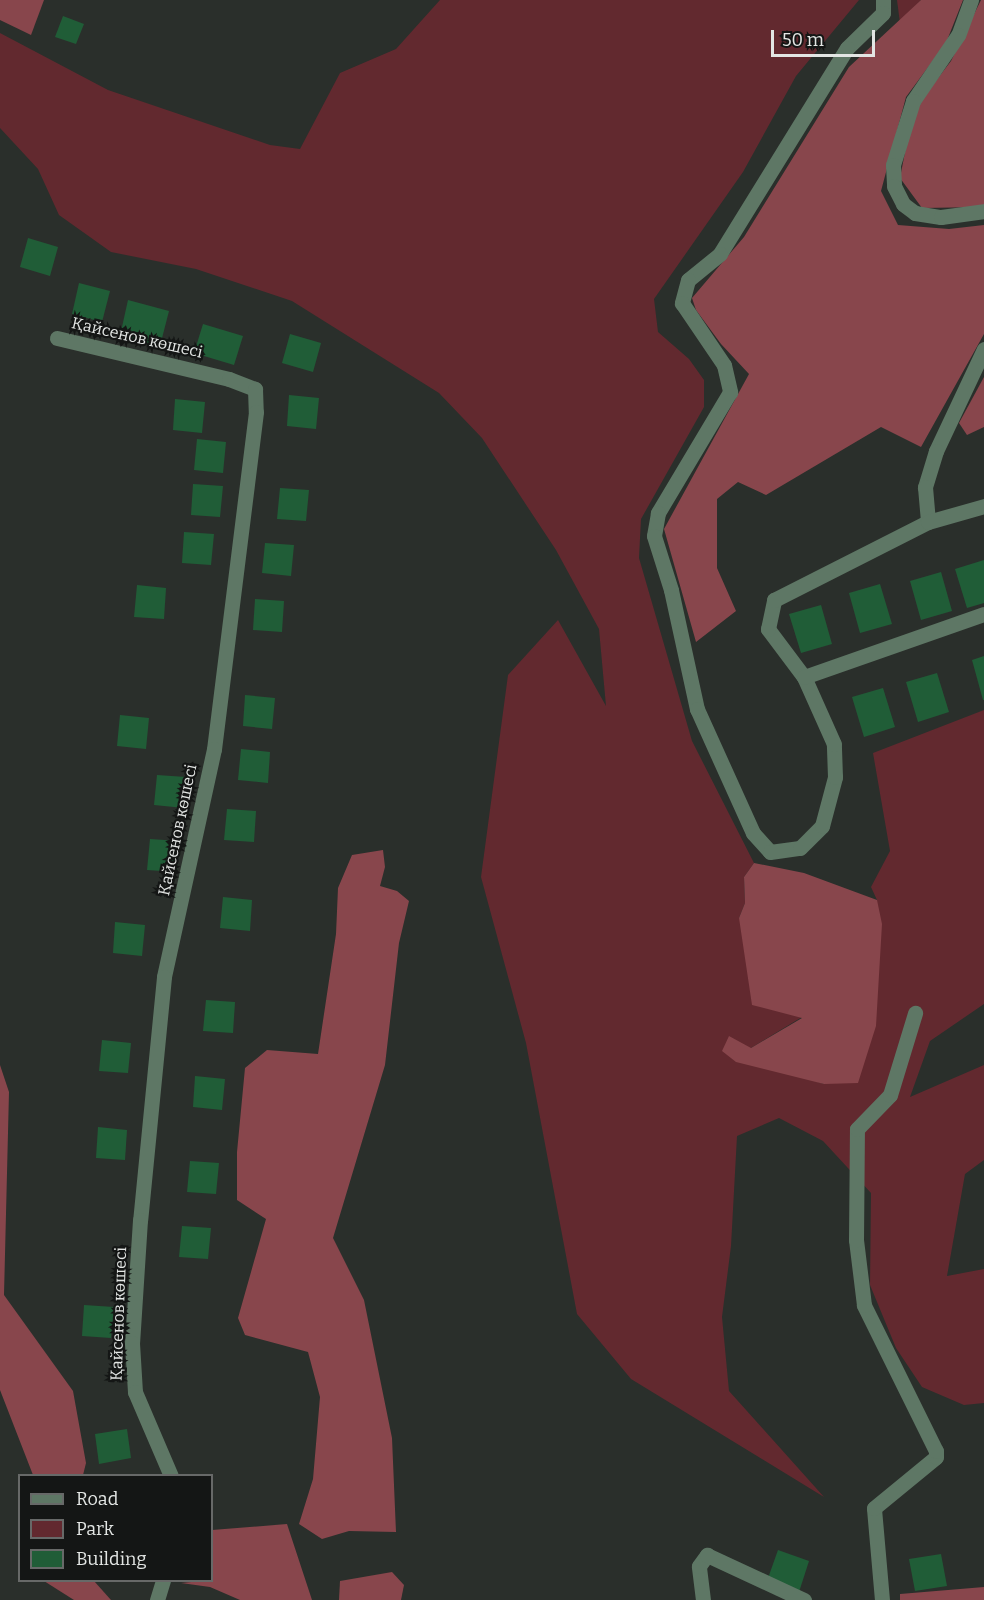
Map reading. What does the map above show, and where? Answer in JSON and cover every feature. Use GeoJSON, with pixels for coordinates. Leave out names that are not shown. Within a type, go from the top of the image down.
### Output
{"type":"FeatureCollection","features":[{"type":"Feature","properties":{"kind":"street"},"geometry":{"type":"LineString","coordinates":[[883,0],[883,13],[847,48],[720,254],[688,280],[682,303],[724,365],[730,392],[658,513],[654,536],[671,590],[698,709],[753,832],[770,852],[800,848],[822,826],[835,777],[834,744],[804,677],[768,629],[774,600],[928,522],[984,506]]}},
{"type":"Feature","properties":{"kind":"street"},"geometry":{"type":"LineString","coordinates":[[971,0],[958,35],[913,101],[893,165],[894,186],[903,204],[915,213],[941,217],[984,211]]}},
{"type":"Feature","properties":{"kind":"street","name":"Қайсенов көшесі"},"geometry":{"type":"LineString","coordinates":[[57,338],[229,379],[255,389],[256,412],[214,749],[164,977],[141,1208],[132,1342],[135,1392],[170,1474]]}},
{"type":"Feature","properties":{"kind":"street"},"geometry":{"type":"LineString","coordinates":[[928,522],[925,487],[936,451],[984,349]]}},
{"type":"Feature","properties":{"kind":"street"},"geometry":{"type":"LineString","coordinates":[[804,677],[984,614]]}},
{"type":"Feature","properties":{"kind":"street"},"geometry":{"type":"LineString","coordinates":[[882,1600],[874,1508],[936,1456],[936,1451],[864,1305],[856,1240],[857,1129],[890,1095],[915,1013]]}},
{"type":"Feature","properties":{"kind":"street"},"geometry":{"type":"LineString","coordinates":[[703,1600],[699,1566],[707,1555],[804,1600]]}},
{"type":"Feature","properties":{"kind":"street"},"geometry":{"type":"LineString","coordinates":[[157,1600],[163,1582]]}},
{"type":"Feature","properties":{"kind":"green space"},"geometry":{"type":"Polygon","coordinates":[[[440,0],[859,0],[796,76],[743,172],[654,299],[658,332],[689,359],[704,380],[704,407],[641,519],[639,558],[692,741],[754,863],[744,877],[745,903],[739,918],[802,1017],[751,1048],[723,1051],[824,1084],[877,900],[871,887],[890,851],[873,753],[984,710],[984,1004],[930,1041],[910,1097],[984,1065],[984,1160],[965,1174],[947,1276],[984,1269],[984,1403],[964,1405],[922,1387],[896,1348],[870,1285],[871,1193],[823,1141],[779,1118],[737,1136],[731,1246],[722,1317],[729,1391],[824,1497],[631,1379],[577,1314],[526,1043],[481,877],[508,675],[558,620],[606,706],[599,629],[556,550],[482,438],[439,393],[292,301],[196,269],[111,252],[59,215],[38,169],[0,128],[0,33],[108,90],[270,145],[300,149],[340,73],[396,49],[440,0]]]}},
{"type":"Feature","properties":{"kind":"green space"},"geometry":{"type":"Polygon","coordinates":[[[897,0],[921,0],[900,23],[897,0]]]}},
{"type":"Feature","properties":{"kind":"shaded area"},"geometry":{"type":"Polygon","coordinates":[[[0,0],[44,0],[31,35],[0,20],[0,0]]]}},
{"type":"Feature","properties":{"kind":"shaded area"},"geometry":{"type":"Polygon","coordinates":[[[921,0],[963,0],[946,43],[906,97],[881,191],[898,225],[949,229],[984,225],[984,334],[921,447],[881,427],[766,495],[738,482],[717,499],[717,568],[736,611],[696,642],[664,529],[749,374],[721,344],[696,310],[692,298],[744,237],[849,67],[921,0]]]}},
{"type":"Feature","properties":{"kind":"shaded area"},"geometry":{"type":"Polygon","coordinates":[[[981,0],[984,0],[984,207],[922,208],[900,178],[913,111],[951,61],[981,0]]]}},
{"type":"Feature","properties":{"kind":"shaded area"},"geometry":{"type":"Polygon","coordinates":[[[984,377],[984,427],[967,435],[959,423],[984,377]]]}},
{"type":"Feature","properties":{"kind":"shaded area"},"geometry":{"type":"Polygon","coordinates":[[[383,850],[385,867],[380,886],[397,891],[409,901],[399,943],[385,1065],[333,1238],[364,1300],[392,1438],[396,1532],[349,1531],[322,1539],[299,1524],[313,1479],[320,1397],[308,1352],[245,1335],[238,1318],[266,1219],[237,1200],[237,1152],[245,1068],[267,1050],[318,1054],[336,934],[338,888],[352,855],[383,850]]]}},
{"type":"Feature","properties":{"kind":"shaded area"},"geometry":{"type":"Polygon","coordinates":[[[754,863],[804,873],[877,900],[882,924],[876,1026],[858,1083],[824,1084],[736,1062],[722,1051],[729,1036],[751,1048],[802,1018],[752,1005],[739,918],[745,903],[744,877],[754,863]]]}},
{"type":"Feature","properties":{"kind":"shaded area"},"geometry":{"type":"Polygon","coordinates":[[[0,1065],[9,1092],[4,1295],[73,1391],[86,1463],[83,1474],[33,1474],[0,1390],[0,1065]]]}},
{"type":"Feature","properties":{"kind":"shaded area"},"geometry":{"type":"Polygon","coordinates":[[[287,1524],[312,1600],[240,1600],[210,1587],[181,1583],[213,1582],[213,1530],[287,1524]]]}},
{"type":"Feature","properties":{"kind":"shaded area"},"geometry":{"type":"Polygon","coordinates":[[[392,1572],[404,1585],[401,1600],[339,1600],[340,1581],[392,1572]]]}},
{"type":"Feature","properties":{"kind":"shaded area"},"geometry":{"type":"Polygon","coordinates":[[[46,1582],[95,1582],[111,1600],[74,1600],[46,1582]]]}},
{"type":"Feature","properties":{"kind":"shaded area"},"geometry":{"type":"Polygon","coordinates":[[[984,1587],[984,1600],[900,1600],[900,1594],[984,1587]]]}},
{"type":"Feature","properties":{"kind":"building"},"geometry":{"type":"Polygon","coordinates":[[[63,16],[84,24],[76,44],[55,37],[63,16]]]}},
{"type":"Feature","properties":{"kind":"building"},"geometry":{"type":"Polygon","coordinates":[[[28,238],[58,247],[50,276],[20,267],[28,238]]]}},
{"type":"Feature","properties":{"kind":"building"},"geometry":{"type":"Polygon","coordinates":[[[79,283],[110,291],[102,322],[72,314],[79,283]]]}},
{"type":"Feature","properties":{"kind":"building"},"geometry":{"type":"Polygon","coordinates":[[[128,300],[169,311],[160,346],[120,336],[128,300]]]}},
{"type":"Feature","properties":{"kind":"building"},"geometry":{"type":"Polygon","coordinates":[[[203,324],[243,336],[234,365],[194,353],[203,324]]]}},
{"type":"Feature","properties":{"kind":"building"},"geometry":{"type":"Polygon","coordinates":[[[290,334],[321,343],[313,372],[282,363],[290,334]]]}},
{"type":"Feature","properties":{"kind":"building"},"geometry":{"type":"Polygon","coordinates":[[[289,395],[319,398],[316,429],[287,426],[289,395]]]}},
{"type":"Feature","properties":{"kind":"building"},"geometry":{"type":"Polygon","coordinates":[[[175,399],[205,402],[202,433],[173,430],[175,399]]]}},
{"type":"Feature","properties":{"kind":"building"},"geometry":{"type":"Polygon","coordinates":[[[197,439],[226,442],[223,473],[194,470],[197,439]]]}},
{"type":"Feature","properties":{"kind":"building"},"geometry":{"type":"Polygon","coordinates":[[[193,484],[223,486],[220,517],[191,515],[193,484]]]}},
{"type":"Feature","properties":{"kind":"building"},"geometry":{"type":"Polygon","coordinates":[[[280,488],[309,490],[306,521],[277,519],[280,488]]]}},
{"type":"Feature","properties":{"kind":"building"},"geometry":{"type":"Polygon","coordinates":[[[184,532],[214,534],[211,565],[182,563],[184,532]]]}},
{"type":"Feature","properties":{"kind":"building"},"geometry":{"type":"Polygon","coordinates":[[[265,543],[294,545],[291,576],[262,573],[265,543]]]}},
{"type":"Feature","properties":{"kind":"building"},"geometry":{"type":"Polygon","coordinates":[[[984,560],[984,603],[967,608],[955,569],[984,560]]]}},
{"type":"Feature","properties":{"kind":"building"},"geometry":{"type":"Polygon","coordinates":[[[941,572],[952,611],[921,620],[910,581],[941,572]]]}},
{"type":"Feature","properties":{"kind":"building"},"geometry":{"type":"Polygon","coordinates":[[[880,584],[892,624],[860,633],[849,593],[880,584]]]}},
{"type":"Feature","properties":{"kind":"building"},"geometry":{"type":"Polygon","coordinates":[[[137,585],[166,588],[164,619],[134,617],[137,585]]]}},
{"type":"Feature","properties":{"kind":"building"},"geometry":{"type":"Polygon","coordinates":[[[255,599],[284,601],[282,632],[253,630],[255,599]]]}},
{"type":"Feature","properties":{"kind":"building"},"geometry":{"type":"Polygon","coordinates":[[[821,605],[832,644],[801,653],[789,614],[821,605]]]}},
{"type":"Feature","properties":{"kind":"building"},"geometry":{"type":"Polygon","coordinates":[[[984,656],[984,700],[983,700],[972,660],[984,656]]]}},
{"type":"Feature","properties":{"kind":"building"},"geometry":{"type":"Polygon","coordinates":[[[937,673],[949,712],[918,722],[906,682],[937,673]]]}},
{"type":"Feature","properties":{"kind":"building"},"geometry":{"type":"Polygon","coordinates":[[[883,688],[895,727],[864,737],[852,697],[883,688]]]}},
{"type":"Feature","properties":{"kind":"building"},"geometry":{"type":"Polygon","coordinates":[[[245,695],[275,698],[272,729],[243,726],[245,695]]]}},
{"type":"Feature","properties":{"kind":"building"},"geometry":{"type":"Polygon","coordinates":[[[120,715],[149,718],[146,749],[117,746],[120,715]]]}},
{"type":"Feature","properties":{"kind":"building"},"geometry":{"type":"Polygon","coordinates":[[[241,749],[270,752],[268,783],[238,780],[241,749]]]}},
{"type":"Feature","properties":{"kind":"building"},"geometry":{"type":"Polygon","coordinates":[[[157,775],[186,777],[184,808],[154,805],[157,775]]]}},
{"type":"Feature","properties":{"kind":"building"},"geometry":{"type":"Polygon","coordinates":[[[227,809],[256,811],[254,842],[224,840],[227,809]]]}},
{"type":"Feature","properties":{"kind":"building"},"geometry":{"type":"Polygon","coordinates":[[[150,839],[179,841],[177,872],[147,870],[150,839]]]}},
{"type":"Feature","properties":{"kind":"building"},"geometry":{"type":"Polygon","coordinates":[[[223,897],[252,900],[250,931],[220,928],[223,897]]]}},
{"type":"Feature","properties":{"kind":"building"},"geometry":{"type":"Polygon","coordinates":[[[115,922],[145,925],[142,956],[113,953],[115,922]]]}},
{"type":"Feature","properties":{"kind":"building"},"geometry":{"type":"Polygon","coordinates":[[[206,1000],[235,1002],[233,1033],[203,1031],[206,1000]]]}},
{"type":"Feature","properties":{"kind":"building"},"geometry":{"type":"Polygon","coordinates":[[[102,1040],[131,1043],[128,1073],[99,1071],[102,1040]]]}},
{"type":"Feature","properties":{"kind":"building"},"geometry":{"type":"Polygon","coordinates":[[[195,1076],[225,1079],[222,1110],[193,1107],[195,1076]]]}},
{"type":"Feature","properties":{"kind":"building"},"geometry":{"type":"Polygon","coordinates":[[[98,1127],[127,1130],[125,1160],[96,1158],[98,1127]]]}},
{"type":"Feature","properties":{"kind":"building"},"geometry":{"type":"Polygon","coordinates":[[[190,1161],[219,1163],[216,1194],[187,1192],[190,1161]]]}},
{"type":"Feature","properties":{"kind":"building"},"geometry":{"type":"Polygon","coordinates":[[[182,1226],[211,1228],[208,1259],[179,1257],[182,1226]]]}},
{"type":"Feature","properties":{"kind":"building"},"geometry":{"type":"Polygon","coordinates":[[[84,1305],[114,1307],[111,1338],[82,1336],[84,1305]]]}},
{"type":"Feature","properties":{"kind":"building"},"geometry":{"type":"Polygon","coordinates":[[[127,1429],[131,1458],[99,1464],[95,1434],[127,1429]]]}},
{"type":"Feature","properties":{"kind":"building"},"geometry":{"type":"Polygon","coordinates":[[[778,1550],[809,1561],[799,1592],[767,1581],[778,1550]]]}},
{"type":"Feature","properties":{"kind":"building"},"geometry":{"type":"Polygon","coordinates":[[[941,1554],[947,1586],[915,1591],[909,1559],[941,1554]]]}}]}
